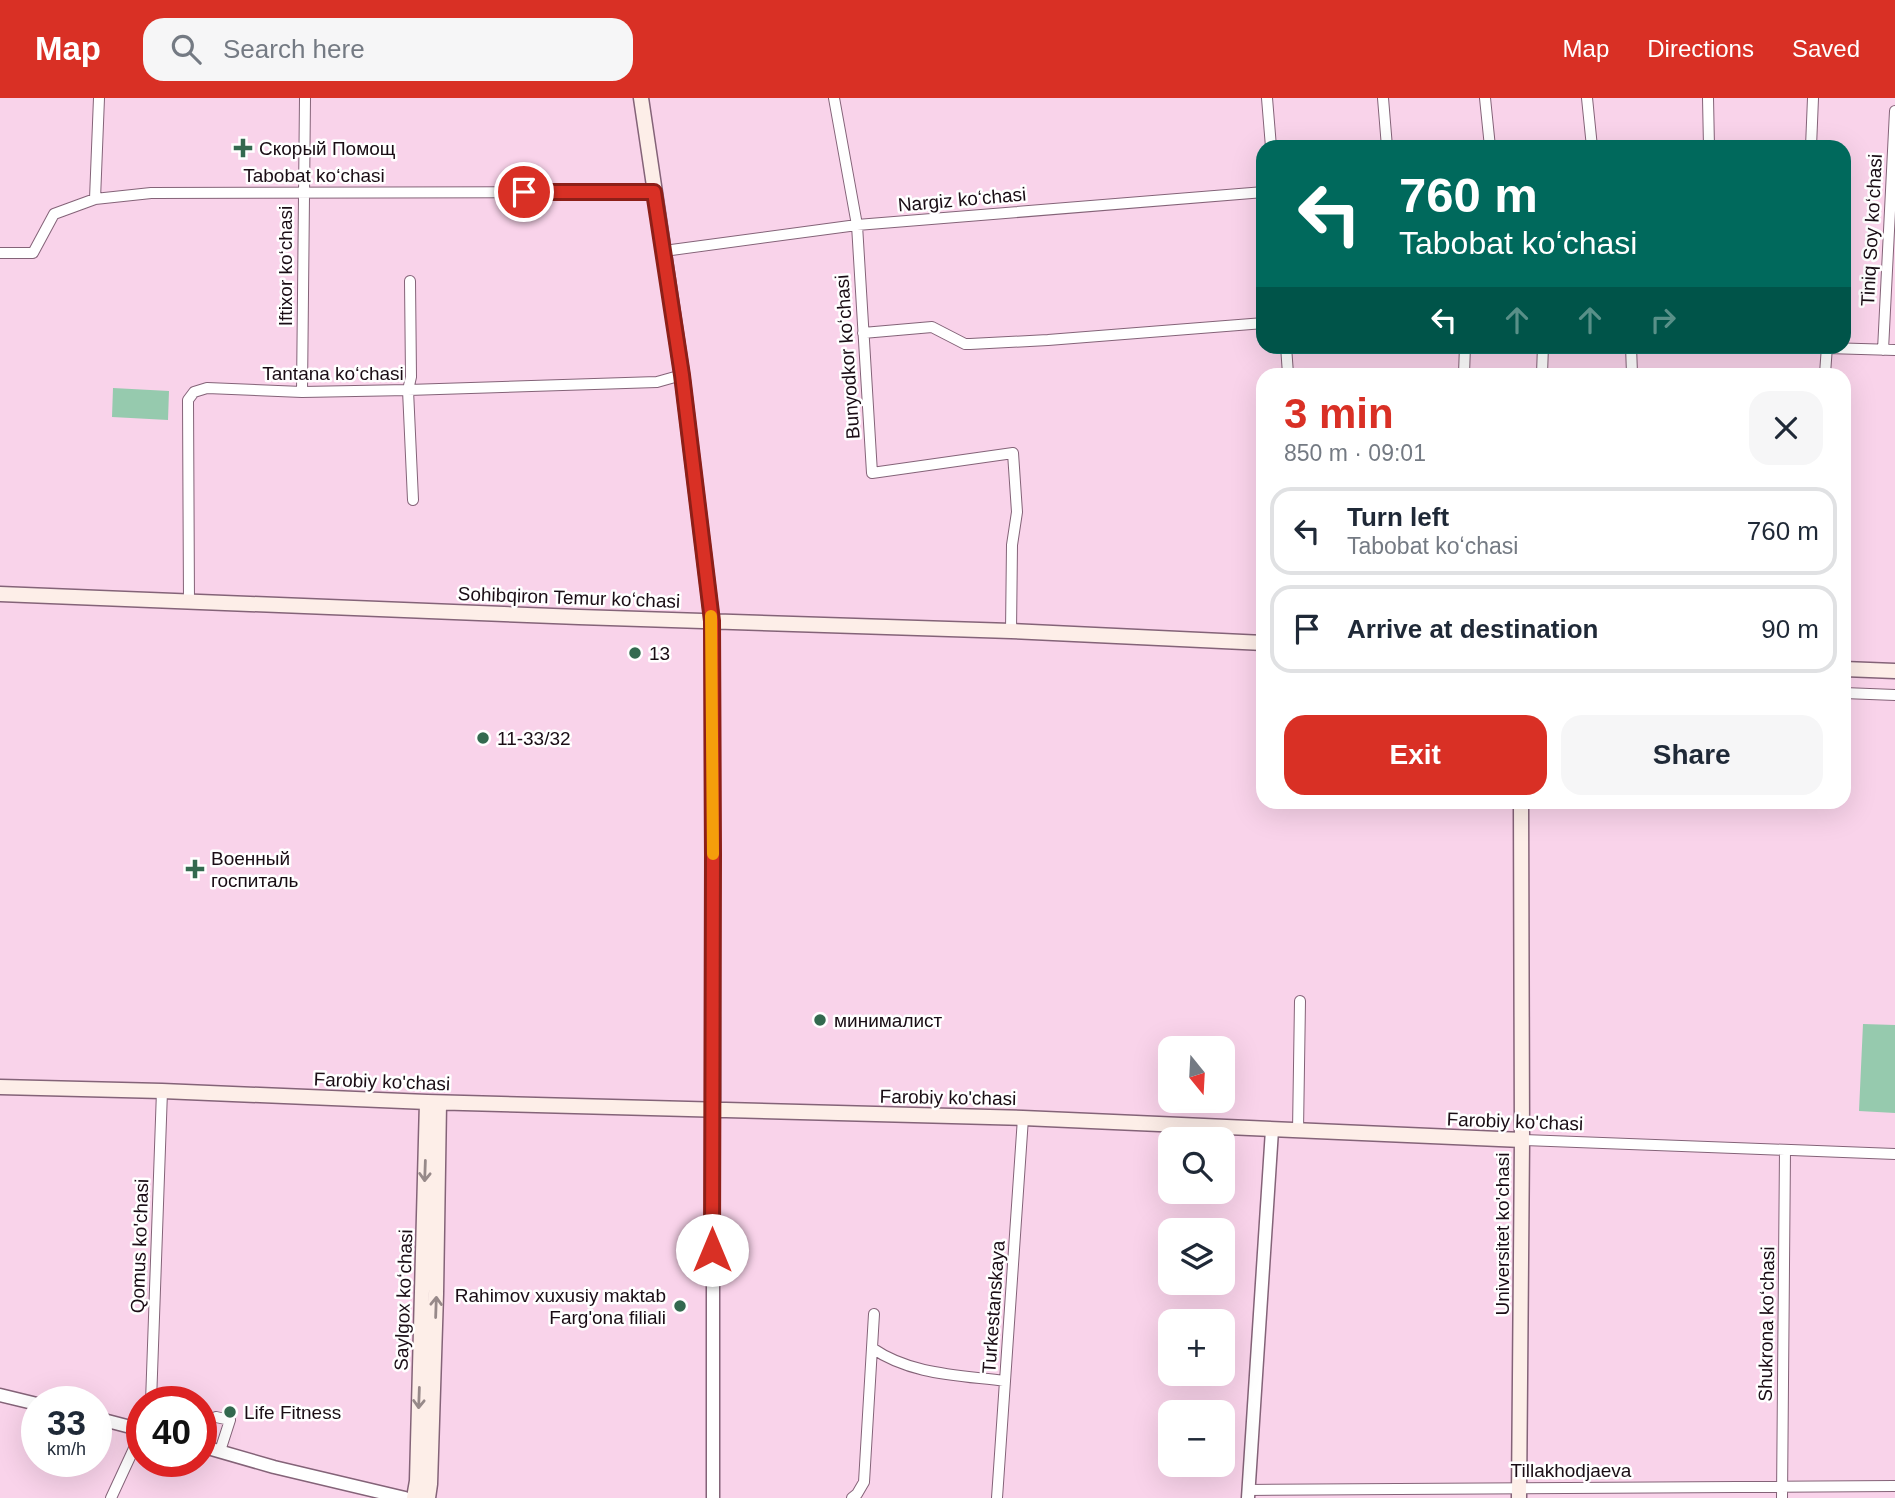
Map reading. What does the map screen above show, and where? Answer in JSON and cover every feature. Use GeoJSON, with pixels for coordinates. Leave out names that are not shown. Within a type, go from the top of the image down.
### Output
{"type":"FeatureCollection","features":[{"type":"Feature","properties":{"kind":"main road"},"geometry":{"type":"LineString","coordinates":[[641,98],[682,375],[712,621],[713,1111]]}},
{"type":"Feature","properties":{"kind":"main road","name":"Sohibqiron Temur koʻchasi"},"geometry":{"type":"LineString","coordinates":[[0,594],[1012,631],[1256,643]]}},
{"type":"Feature","properties":{"kind":"main road"},"geometry":{"type":"LineString","coordinates":[[1851,669],[1895,671]]}},
{"type":"Feature","properties":{"kind":"main road","name":"Universitet ko'chasi"},"geometry":{"type":"LineString","coordinates":[[1520,1493],[1521,809]]}},
{"type":"Feature","properties":{"kind":"main road","name":"Farobiy ko'chasi"},"geometry":{"type":"LineString","coordinates":[[0,1087],[433,1103],[1023,1118],[1522,1140]]}},
{"type":"Feature","properties":{"kind":"main road","name":"Saylgox koʻchasi"},"geometry":{"type":"LineString","coordinates":[[414,1498],[417,1481],[433,1103]]}},
{"type":"Feature","properties":{"kind":"main road","name":"Saylgox koʻchasi"},"geometry":{"type":"LineString","coordinates":[[428,1498],[436,1294],[433,1103]]}},
{"type":"Feature","properties":{"kind":"street"},"geometry":{"type":"LineString","coordinates":[[95,199],[99,98]]}},
{"type":"Feature","properties":{"kind":"street","name":"Iftixor koʻchasi"},"geometry":{"type":"LineString","coordinates":[[302,392],[305,98]]}},
{"type":"Feature","properties":{"kind":"street","name":"Bunyodkor koʻchasi"},"geometry":{"type":"LineString","coordinates":[[834,98],[857,225],[873,473],[1013,453],[1017,512],[1012,545],[1012,631]]}},
{"type":"Feature","properties":{"kind":"street"},"geometry":{"type":"LineString","coordinates":[[1267,98],[1270,140]]}},
{"type":"Feature","properties":{"kind":"street"},"geometry":{"type":"LineString","coordinates":[[1383,98],[1386,140]]}},
{"type":"Feature","properties":{"kind":"street"},"geometry":{"type":"LineString","coordinates":[[1485,98],[1489,140]]}},
{"type":"Feature","properties":{"kind":"street"},"geometry":{"type":"LineString","coordinates":[[1587,98],[1591,140]]}},
{"type":"Feature","properties":{"kind":"street"},"geometry":{"type":"LineString","coordinates":[[1708,98],[1709,140]]}},
{"type":"Feature","properties":{"kind":"street"},"geometry":{"type":"LineString","coordinates":[[1811,140],[1812,98]]}},
{"type":"Feature","properties":{"kind":"street","name":"Tiniq Soy koʻchasi"},"geometry":{"type":"LineString","coordinates":[[1883,350],[1895,111]]}},
{"type":"Feature","properties":{"kind":"street","name":"Tabobat koʻchasi"},"geometry":{"type":"LineString","coordinates":[[0,253],[33,253],[54,214],[95,199],[151,193],[654,192]]}},
{"type":"Feature","properties":{"kind":"street","name":"Nargiz koʻchasi"},"geometry":{"type":"LineString","coordinates":[[664,251],[857,225],[1256,193]]}},
{"type":"Feature","properties":{"kind":"street"},"geometry":{"type":"LineString","coordinates":[[410,281],[411,377],[408,390],[413,500]]}},
{"type":"Feature","properties":{"kind":"street"},"geometry":{"type":"LineString","coordinates":[[863,333],[932,327],[970,344],[1256,324]]}},
{"type":"Feature","properties":{"kind":"street"},"geometry":{"type":"LineString","coordinates":[[1851,348],[1895,350]]}},
{"type":"Feature","properties":{"kind":"street","name":"Tantana koʻchasi"},"geometry":{"type":"LineString","coordinates":[[189,602],[188,400],[194,392],[207,388],[302,392],[657,382],[682,375]]}},
{"type":"Feature","properties":{"kind":"street"},"geometry":{"type":"LineString","coordinates":[[1851,694],[1895,695]]}},
{"type":"Feature","properties":{"kind":"street"},"geometry":{"type":"LineString","coordinates":[[1298,1131],[1300,1001]]}},
{"type":"Feature","properties":{"kind":"street","name":"Qomus ko'chasi"},"geometry":{"type":"LineString","coordinates":[[152,1386],[162,1091]]}},
{"type":"Feature","properties":{"kind":"street"},"geometry":{"type":"LineString","coordinates":[[713,1111],[713,1498]]}},
{"type":"Feature","properties":{"kind":"street","name":"Turkestanskaya"},"geometry":{"type":"LineString","coordinates":[[998,1498],[1023,1118]]}},
{"type":"Feature","properties":{"kind":"street"},"geometry":{"type":"LineString","coordinates":[[1248,1494],[1272,1130]]}},
{"type":"Feature","properties":{"kind":"street","name":"Farobiy ko'chasi"},"geometry":{"type":"LineString","coordinates":[[1522,1140],[1895,1154]]}},
{"type":"Feature","properties":{"kind":"street","name":"Shukrona koʻchasi"},"geometry":{"type":"LineString","coordinates":[[1782,1493],[1785,1150]]}},
{"type":"Feature","properties":{"kind":"street"},"geometry":{"type":"LineString","coordinates":[[852,1498],[858,1494],[864,1482],[874,1314]]}},
{"type":"Feature","properties":{"kind":"street"},"geometry":{"type":"LineString","coordinates":[[872,1348],[888,1359],[923,1371],[1005,1381]]}},
{"type":"Feature","properties":{"kind":"street"},"geometry":{"type":"LineString","coordinates":[[0,1395],[21,1400]]}},
{"type":"Feature","properties":{"kind":"street"},"geometry":{"type":"LineString","coordinates":[[217,1417],[234,1422],[220,1451]]}},
{"type":"Feature","properties":{"kind":"street"},"geometry":{"type":"LineString","coordinates":[[217,1450],[274,1467],[405,1498]]}},
{"type":"Feature","properties":{"kind":"street"},"geometry":{"type":"LineString","coordinates":[[111,1498],[126,1465]]}},
{"type":"Feature","properties":{"kind":"street","name":"Tillakhodjaeva"},"geometry":{"type":"LineString","coordinates":[[1248,1494],[1782,1493],[1895,1486]]}},
{"type":"Feature","properties":{"kind":"green space"},"geometry":{"type":"Polygon","coordinates":[[[113,388],[169,391],[168,420],[112,417],[113,388]]]}},
{"type":"Feature","properties":{"kind":"green space"},"geometry":{"type":"Polygon","coordinates":[[[1863,1024],[1895,1025],[1895,1113],[1859,1111],[1863,1024]]]}},
{"type":"Feature","properties":{"kind":"slow traffic"},"geometry":{"type":"LineString","coordinates":[[711,616],[713,854]]}},
{"type":"Feature","properties":{"kind":"place","name":"Скорый Помощ"},"geometry":{"type":"Point","coordinates":[243,148]}},
{"type":"Feature","properties":{"kind":"place","name":"13"},"geometry":{"type":"Point","coordinates":[635,653]}},
{"type":"Feature","properties":{"kind":"place","name":"11-33/32"},"geometry":{"type":"Point","coordinates":[483,738]}},
{"type":"Feature","properties":{"kind":"place","name":"Военный госпиталь"},"geometry":{"type":"Point","coordinates":[195,869]}},
{"type":"Feature","properties":{"kind":"place","name":"минималист"},"geometry":{"type":"Point","coordinates":[820,1020]}},
{"type":"Feature","properties":{"kind":"place","name":"Rahimov xuxusiy maktab Farg'ona filiali"},"geometry":{"type":"Point","coordinates":[680,1306]}},
{"type":"Feature","properties":{"kind":"place","name":"Life Fitness"},"geometry":{"type":"Point","coordinates":[230,1412]}},
{"type":"Feature","properties":{"kind":"route"},"geometry":{"type":"LineString","coordinates":[[524,192],[654,192],[682,375],[712,621],[712,1250]]}}]}
